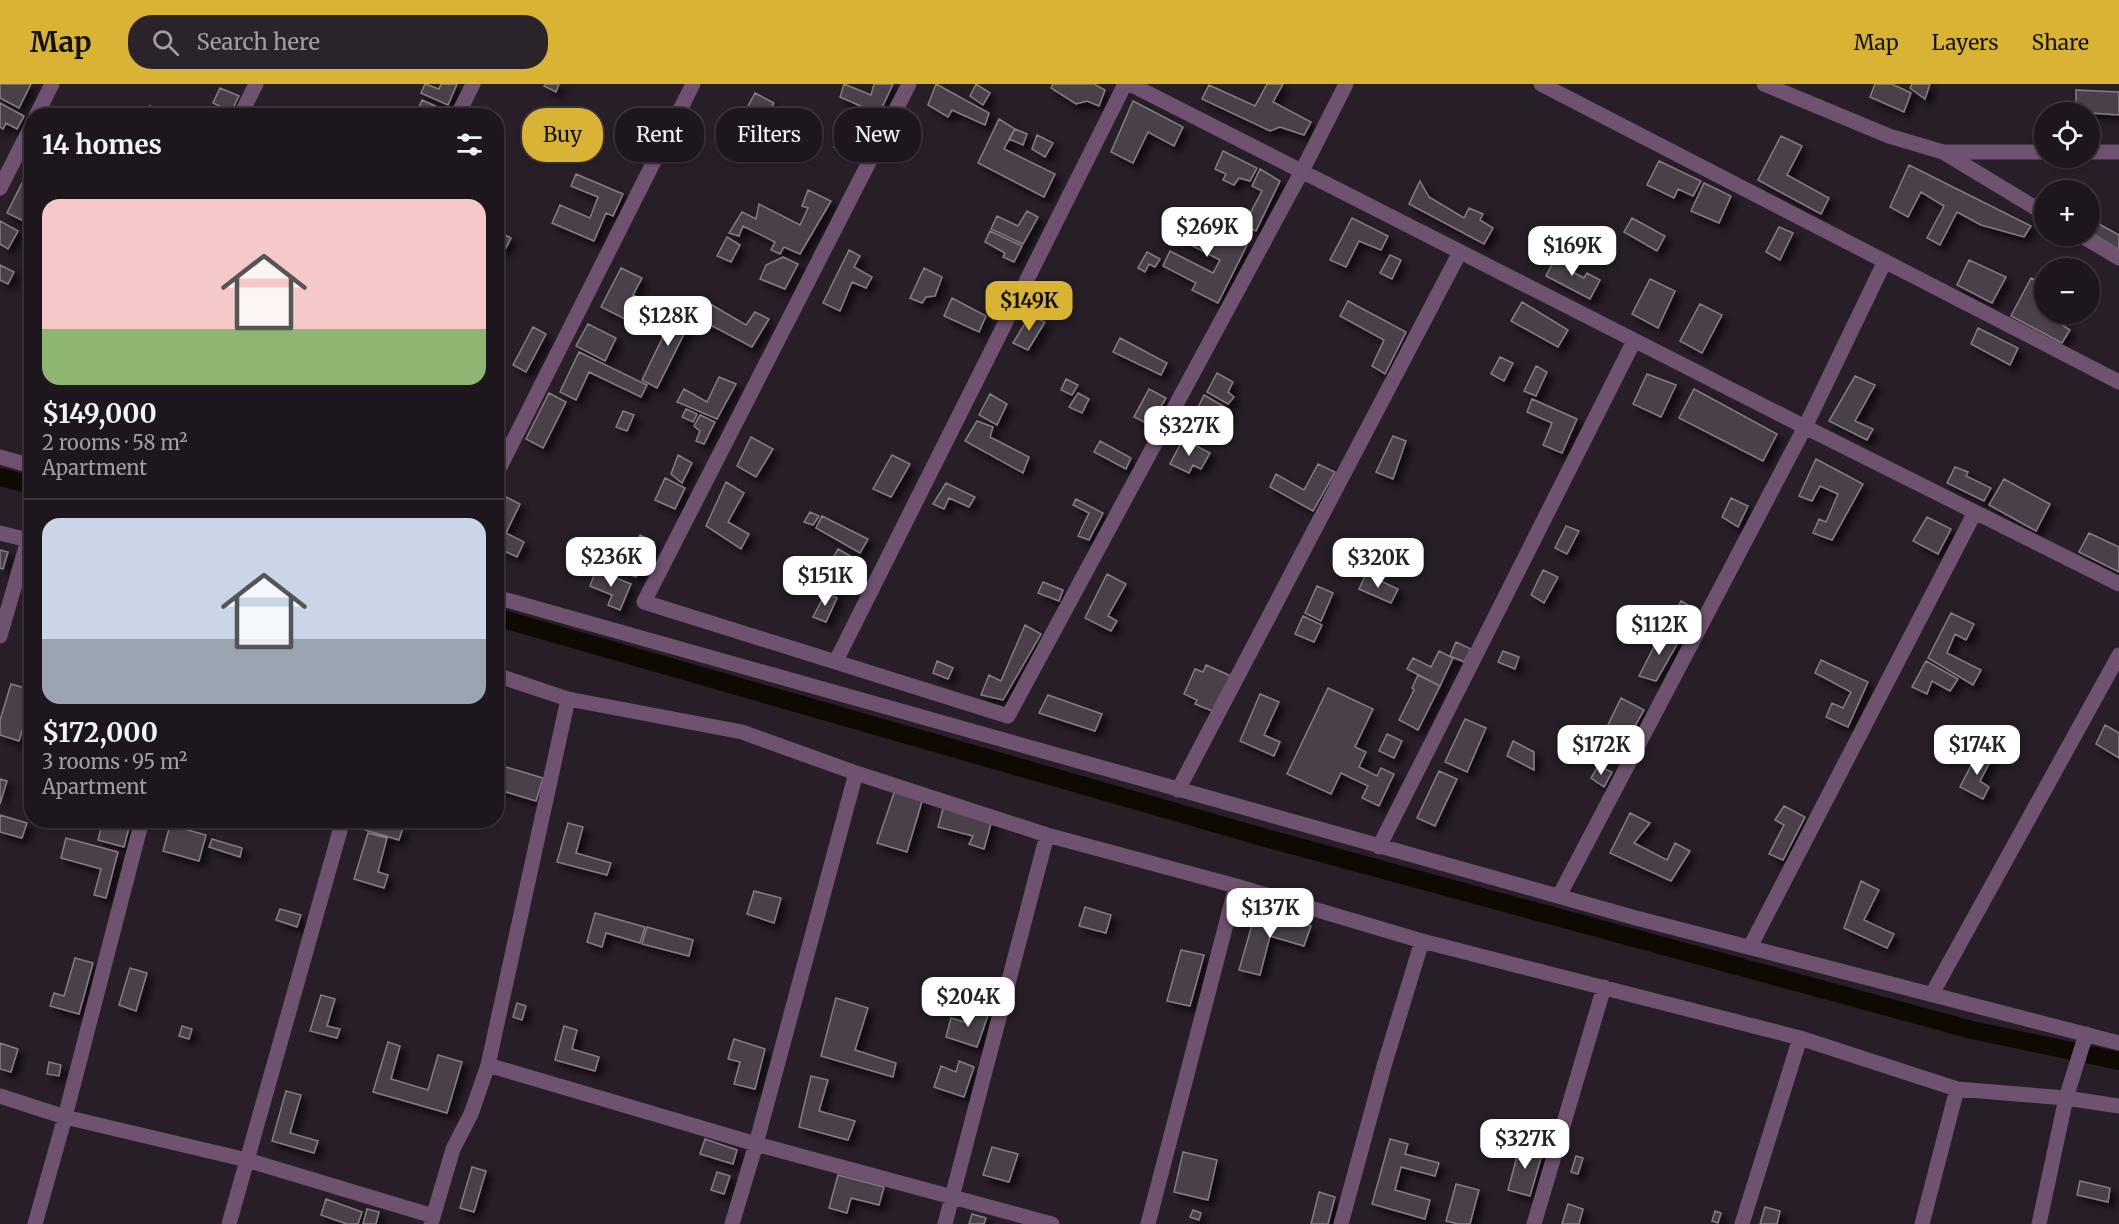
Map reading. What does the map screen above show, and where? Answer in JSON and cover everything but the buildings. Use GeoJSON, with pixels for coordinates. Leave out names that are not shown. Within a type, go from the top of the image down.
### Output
{"type":"FeatureCollection","features":[{"type":"Feature","properties":{"kind":"street"},"geometry":{"type":"LineString","coordinates":[[40,108],[52,84]]}},
{"type":"Feature","properties":{"kind":"street"},"geometry":{"type":"LineString","coordinates":[[244,108],[256,84]]}},
{"type":"Feature","properties":{"kind":"street"},"geometry":{"type":"LineString","coordinates":[[461,108],[473,84]]}},
{"type":"Feature","properties":{"kind":"street"},"geometry":{"type":"LineString","coordinates":[[504,459],[693,84]]}},
{"type":"Feature","properties":{"kind":"street"},"geometry":{"type":"LineString","coordinates":[[909,84],[644,602],[1008,716],[1302,171],[1346,84]]}},
{"type":"Feature","properties":{"kind":"street"},"geometry":{"type":"LineString","coordinates":[[836,661],[1125,84]]}},
{"type":"Feature","properties":{"kind":"street"},"geometry":{"type":"LineString","coordinates":[[1130,84],[2119,584]]}},
{"type":"Feature","properties":{"kind":"street"},"geometry":{"type":"LineString","coordinates":[[1541,84],[2119,382]]}},
{"type":"Feature","properties":{"kind":"street"},"geometry":{"type":"LineString","coordinates":[[1764,84],[1889,136],[1942,152],[2034,207]]}},
{"type":"Feature","properties":{"kind":"street"},"geometry":{"type":"LineString","coordinates":[[0,188],[24,141]]}},
{"type":"Feature","properties":{"kind":"street"},"geometry":{"type":"LineString","coordinates":[[1942,152],[2034,152]]}},
{"type":"Feature","properties":{"kind":"street"},"geometry":{"type":"LineString","coordinates":[[2100,152],[2119,152]]}},
{"type":"Feature","properties":{"kind":"street"},"geometry":{"type":"LineString","coordinates":[[2099,246],[2119,258]]}},
{"type":"Feature","properties":{"kind":"street"},"geometry":{"type":"LineString","coordinates":[[1178,790],[1460,252]]}},
{"type":"Feature","properties":{"kind":"street"},"geometry":{"type":"LineString","coordinates":[[1559,897],[1805,427],[1885,261]]}},
{"type":"Feature","properties":{"kind":"street"},"geometry":{"type":"LineString","coordinates":[[1379,847],[1634,340]]}},
{"type":"Feature","properties":{"kind":"street"},"geometry":{"type":"LineString","coordinates":[[0,457],[24,464]]}},
{"type":"Feature","properties":{"kind":"street"},"geometry":{"type":"LineString","coordinates":[[1750,947],[1975,512]]}},
{"type":"Feature","properties":{"kind":"street"},"geometry":{"type":"LineString","coordinates":[[0,533],[24,539]]}},
{"type":"Feature","properties":{"kind":"street"},"geometry":{"type":"LineString","coordinates":[[0,636],[24,559]]}},
{"type":"Feature","properties":{"kind":"street"},"geometry":{"type":"LineString","coordinates":[[504,599],[1559,897],[2119,1043]]}},
{"type":"Feature","properties":{"kind":"street"},"geometry":{"type":"LineString","coordinates":[[1932,994],[2119,656]]}},
{"type":"Feature","properties":{"kind":"street"},"geometry":{"type":"LineString","coordinates":[[504,678],[568,699],[742,732],[856,773],[1047,835],[1236,886],[1422,941],[1800,1038],[1957,1089],[2067,1098],[2119,1106]]}},
{"type":"Feature","properties":{"kind":"street"},"geometry":{"type":"LineString","coordinates":[[0,1096],[65,1117],[247,1160],[432,1220],[453,1149],[471,1114],[488,1065],[568,699]]}},
{"type":"Feature","properties":{"kind":"street"},"geometry":{"type":"LineString","coordinates":[[732,1224],[756,1144],[856,773]]}},
{"type":"Feature","properties":{"kind":"street"},"geometry":{"type":"LineString","coordinates":[[35,1224],[140,828]]}},
{"type":"Feature","properties":{"kind":"street"},"geometry":{"type":"LineString","coordinates":[[229,1224],[341,828]]}},
{"type":"Feature","properties":{"kind":"street"},"geometry":{"type":"LineString","coordinates":[[945,1224],[1047,835]]}},
{"type":"Feature","properties":{"kind":"street"},"geometry":{"type":"LineString","coordinates":[[1148,1224],[1236,886]]}},
{"type":"Feature","properties":{"kind":"street"},"geometry":{"type":"LineString","coordinates":[[1341,1224],[1384,1066],[1422,941]]}},
{"type":"Feature","properties":{"kind":"street"},"geometry":{"type":"LineString","coordinates":[[1534,1224],[1604,987]]}},
{"type":"Feature","properties":{"kind":"street"},"geometry":{"type":"LineString","coordinates":[[2039,1224],[2067,1098],[2086,1034]]}},
{"type":"Feature","properties":{"kind":"street"},"geometry":{"type":"LineString","coordinates":[[1742,1224],[1800,1038]]}},
{"type":"Feature","properties":{"kind":"street"},"geometry":{"type":"LineString","coordinates":[[488,1065],[756,1144],[1052,1224]]}},
{"type":"Feature","properties":{"kind":"street"},"geometry":{"type":"LineString","coordinates":[[1923,1224],[1957,1089]]}},
{"type":"Feature","properties":{"kind":"waterway"},"geometry":{"type":"LineString","coordinates":[[0,477],[24,483]]}},
{"type":"Feature","properties":{"kind":"waterway"},"geometry":{"type":"LineString","coordinates":[[504,619],[1266,838],[1972,1030],[2119,1061]]}}]}
